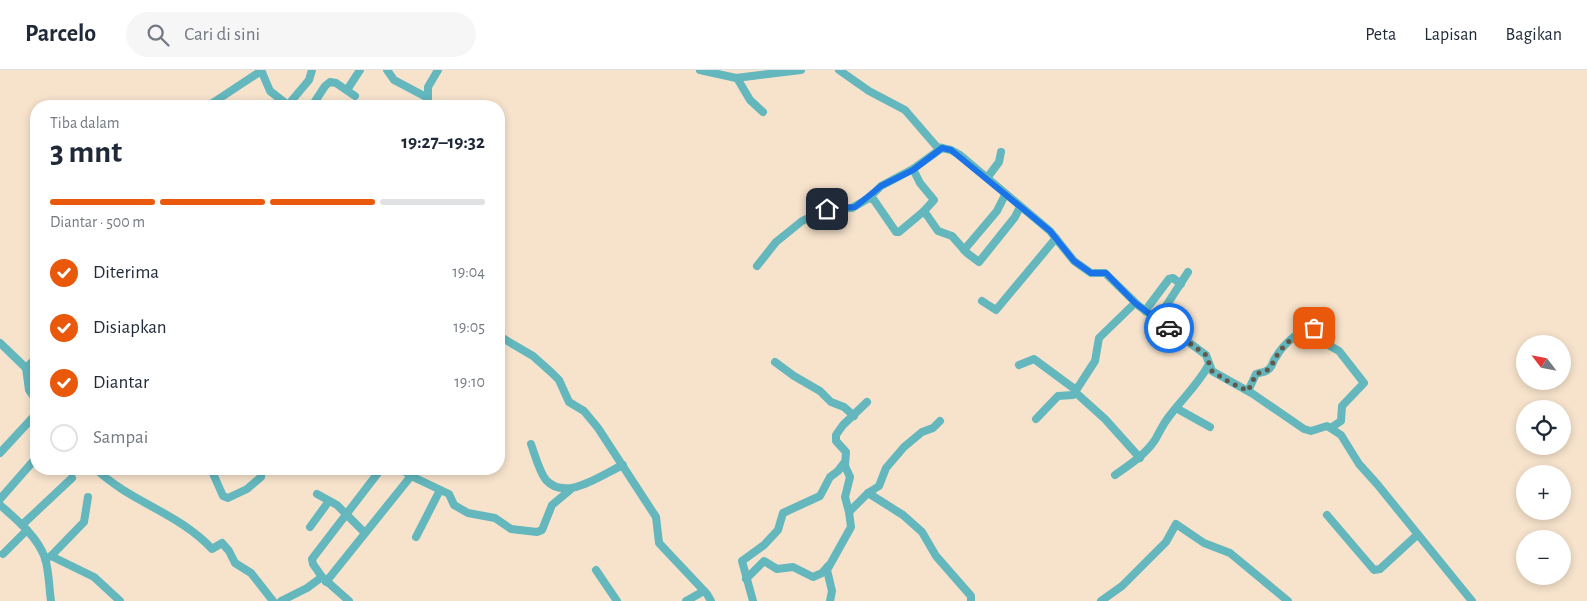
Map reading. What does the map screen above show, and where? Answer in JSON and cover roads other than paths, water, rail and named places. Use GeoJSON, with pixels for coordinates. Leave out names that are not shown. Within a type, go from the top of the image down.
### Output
{"type":"FeatureCollection","features":[{"type":"Feature","properties":{"kind":"street"},"geometry":{"type":"LineString","coordinates":[[217,100],[261,70],[270,90],[281,100]]}},
{"type":"Feature","properties":{"kind":"street"},"geometry":{"type":"LineString","coordinates":[[293,100],[309,80],[312,70]]}},
{"type":"Feature","properties":{"kind":"street"},"geometry":{"type":"LineString","coordinates":[[347,90],[360,70]]}},
{"type":"Feature","properties":{"kind":"street"},"geometry":{"type":"LineString","coordinates":[[387,70],[394,80],[428,98],[428,87],[438,70]]}},
{"type":"Feature","properties":{"kind":"street"},"geometry":{"type":"LineString","coordinates":[[700,70],[737,78],[801,70]]}},
{"type":"Feature","properties":{"kind":"street"},"geometry":{"type":"LineString","coordinates":[[839,70],[869,91],[905,110],[937,146],[956,152],[987,178],[1056,238],[1074,261],[1091,273],[1106,273],[1135,303],[1206,355],[1208,366],[1212,371],[1248,391],[1308,431],[1323,426],[1332,427],[1341,435],[1358,464],[1377,484],[1472,601]]}},
{"type":"Feature","properties":{"kind":"street"},"geometry":{"type":"LineString","coordinates":[[737,78],[750,100],[763,112]]}},
{"type":"Feature","properties":{"kind":"street"},"geometry":{"type":"LineString","coordinates":[[316,100],[330,82],[355,96]]}},
{"type":"Feature","properties":{"kind":"street"},"geometry":{"type":"LineString","coordinates":[[757,266],[776,242],[802,221],[827,209],[852,208],[869,198],[881,186],[913,170],[942,148]]}},
{"type":"Feature","properties":{"kind":"street"},"geometry":{"type":"LineString","coordinates":[[987,178],[999,162],[1000,152]]}},
{"type":"Feature","properties":{"kind":"street"},"geometry":{"type":"LineString","coordinates":[[869,198],[874,200],[898,233],[924,212],[934,198],[920,183],[913,170]]}},
{"type":"Feature","properties":{"kind":"street"},"geometry":{"type":"LineString","coordinates":[[964,250],[996,211],[1006,195]]}},
{"type":"Feature","properties":{"kind":"street"},"geometry":{"type":"LineString","coordinates":[[924,212],[938,231],[952,236],[964,250],[980,262],[1015,217],[1020,207]]}},
{"type":"Feature","properties":{"kind":"street"},"geometry":{"type":"LineString","coordinates":[[982,301],[996,310],[1056,238]]}},
{"type":"Feature","properties":{"kind":"street"},"geometry":{"type":"LineString","coordinates":[[1157,320],[1188,272]]}},
{"type":"Feature","properties":{"kind":"street"},"geometry":{"type":"LineString","coordinates":[[1145,311],[1169,279],[1173,278],[1181,284]]}},
{"type":"Feature","properties":{"kind":"street"},"geometry":{"type":"LineString","coordinates":[[1036,419],[1058,396],[1071,395],[1075,391],[1096,361],[1099,338],[1135,303]]}},
{"type":"Feature","properties":{"kind":"street"},"geometry":{"type":"LineString","coordinates":[[1248,391],[1256,374],[1265,372],[1272,367],[1275,357],[1289,341],[1310,328],[1314,328],[1325,343],[1339,351],[1364,383],[1342,406],[1341,421],[1332,427]]}},
{"type":"Feature","properties":{"kind":"street"},"geometry":{"type":"LineString","coordinates":[[505,340],[533,356],[556,376],[569,402],[591,419],[656,517],[659,543],[711,601]]}},
{"type":"Feature","properties":{"kind":"street"},"geometry":{"type":"LineString","coordinates":[[0,342],[26,368],[28,390],[30,392]]}},
{"type":"Feature","properties":{"kind":"street"},"geometry":{"type":"LineString","coordinates":[[1019,365],[1034,359],[1075,391],[1105,419],[1140,458]]}},
{"type":"Feature","properties":{"kind":"street"},"geometry":{"type":"LineString","coordinates":[[775,362],[820,391],[831,402],[844,406],[854,416]]}},
{"type":"Feature","properties":{"kind":"street"},"geometry":{"type":"LineString","coordinates":[[26,368],[30,364]]}},
{"type":"Feature","properties":{"kind":"street"},"geometry":{"type":"LineString","coordinates":[[1114,475],[1140,458],[1188,392],[1198,384],[1208,366]]}},
{"type":"Feature","properties":{"kind":"street"},"geometry":{"type":"LineString","coordinates":[[753,601],[742,561],[764,545],[778,530],[783,513],[820,496],[830,477],[844,463],[846,452],[836,441],[836,435],[843,425],[867,402]]}},
{"type":"Feature","properties":{"kind":"street"},"geometry":{"type":"LineString","coordinates":[[1176,408],[1210,427]]}},
{"type":"Feature","properties":{"kind":"street"},"geometry":{"type":"LineString","coordinates":[[0,453],[30,420]]}},
{"type":"Feature","properties":{"kind":"street"},"geometry":{"type":"LineString","coordinates":[[849,512],[878,486],[886,468],[904,447],[922,432],[933,428],[940,421]]}},
{"type":"Feature","properties":{"kind":"street"},"geometry":{"type":"LineString","coordinates":[[531,444],[547,481],[558,488],[570,490]]}},
{"type":"Feature","properties":{"kind":"street"},"geometry":{"type":"LineString","coordinates":[[746,579],[764,561],[777,569],[793,567],[813,577],[822,573],[828,566],[851,527],[845,497],[850,477],[844,463]]}},
{"type":"Feature","properties":{"kind":"street"},"geometry":{"type":"LineString","coordinates":[[0,499],[30,465]]}},
{"type":"Feature","properties":{"kind":"street"},"geometry":{"type":"LineString","coordinates":[[281,601],[324,580],[411,476],[449,494],[454,505],[468,513],[495,518],[512,528],[537,532],[542,530],[552,505],[570,490],[623,465]]}},
{"type":"Feature","properties":{"kind":"street"},"geometry":{"type":"LineString","coordinates":[[104,475],[135,498],[161,510],[191,530],[212,549],[222,543],[235,562],[251,573],[273,601]]}},
{"type":"Feature","properties":{"kind":"street"},"geometry":{"type":"LineString","coordinates":[[214,475],[223,496],[228,498],[247,488],[261,475]]}},
{"type":"Feature","properties":{"kind":"street"},"geometry":{"type":"LineString","coordinates":[[349,601],[324,580],[313,564],[312,559],[377,475]]}},
{"type":"Feature","properties":{"kind":"street"},"geometry":{"type":"LineString","coordinates":[[3,554],[25,527],[72,478]]}},
{"type":"Feature","properties":{"kind":"street"},"geometry":{"type":"LineString","coordinates":[[416,537],[440,490]]}},
{"type":"Feature","properties":{"kind":"street"},"geometry":{"type":"LineString","coordinates":[[868,493],[903,515],[922,532],[936,556],[970,596],[971,601]]}},
{"type":"Feature","properties":{"kind":"street"},"geometry":{"type":"LineString","coordinates":[[317,494],[340,507],[346,516],[365,533]]}},
{"type":"Feature","properties":{"kind":"street"},"geometry":{"type":"LineString","coordinates":[[51,601],[48,557],[84,522],[88,497]]}},
{"type":"Feature","properties":{"kind":"street"},"geometry":{"type":"LineString","coordinates":[[310,527],[329,501]]}},
{"type":"Feature","properties":{"kind":"street"},"geometry":{"type":"LineString","coordinates":[[0,505],[25,527],[48,557],[94,577],[120,601]]}},
{"type":"Feature","properties":{"kind":"street"},"geometry":{"type":"LineString","coordinates":[[1327,515],[1374,570],[1380,569],[1417,535]]}},
{"type":"Feature","properties":{"kind":"street"},"geometry":{"type":"LineString","coordinates":[[1101,601],[1122,586],[1166,542],[1176,524],[1204,543],[1230,553],[1288,601]]}},
{"type":"Feature","properties":{"kind":"street"},"geometry":{"type":"LineString","coordinates":[[828,566],[826,573],[832,591],[830,601]]}},
{"type":"Feature","properties":{"kind":"street"},"geometry":{"type":"LineString","coordinates":[[596,570],[618,601]]}},
{"type":"Feature","properties":{"kind":"street"},"geometry":{"type":"LineString","coordinates":[[686,601],[704,591]]}}]}
